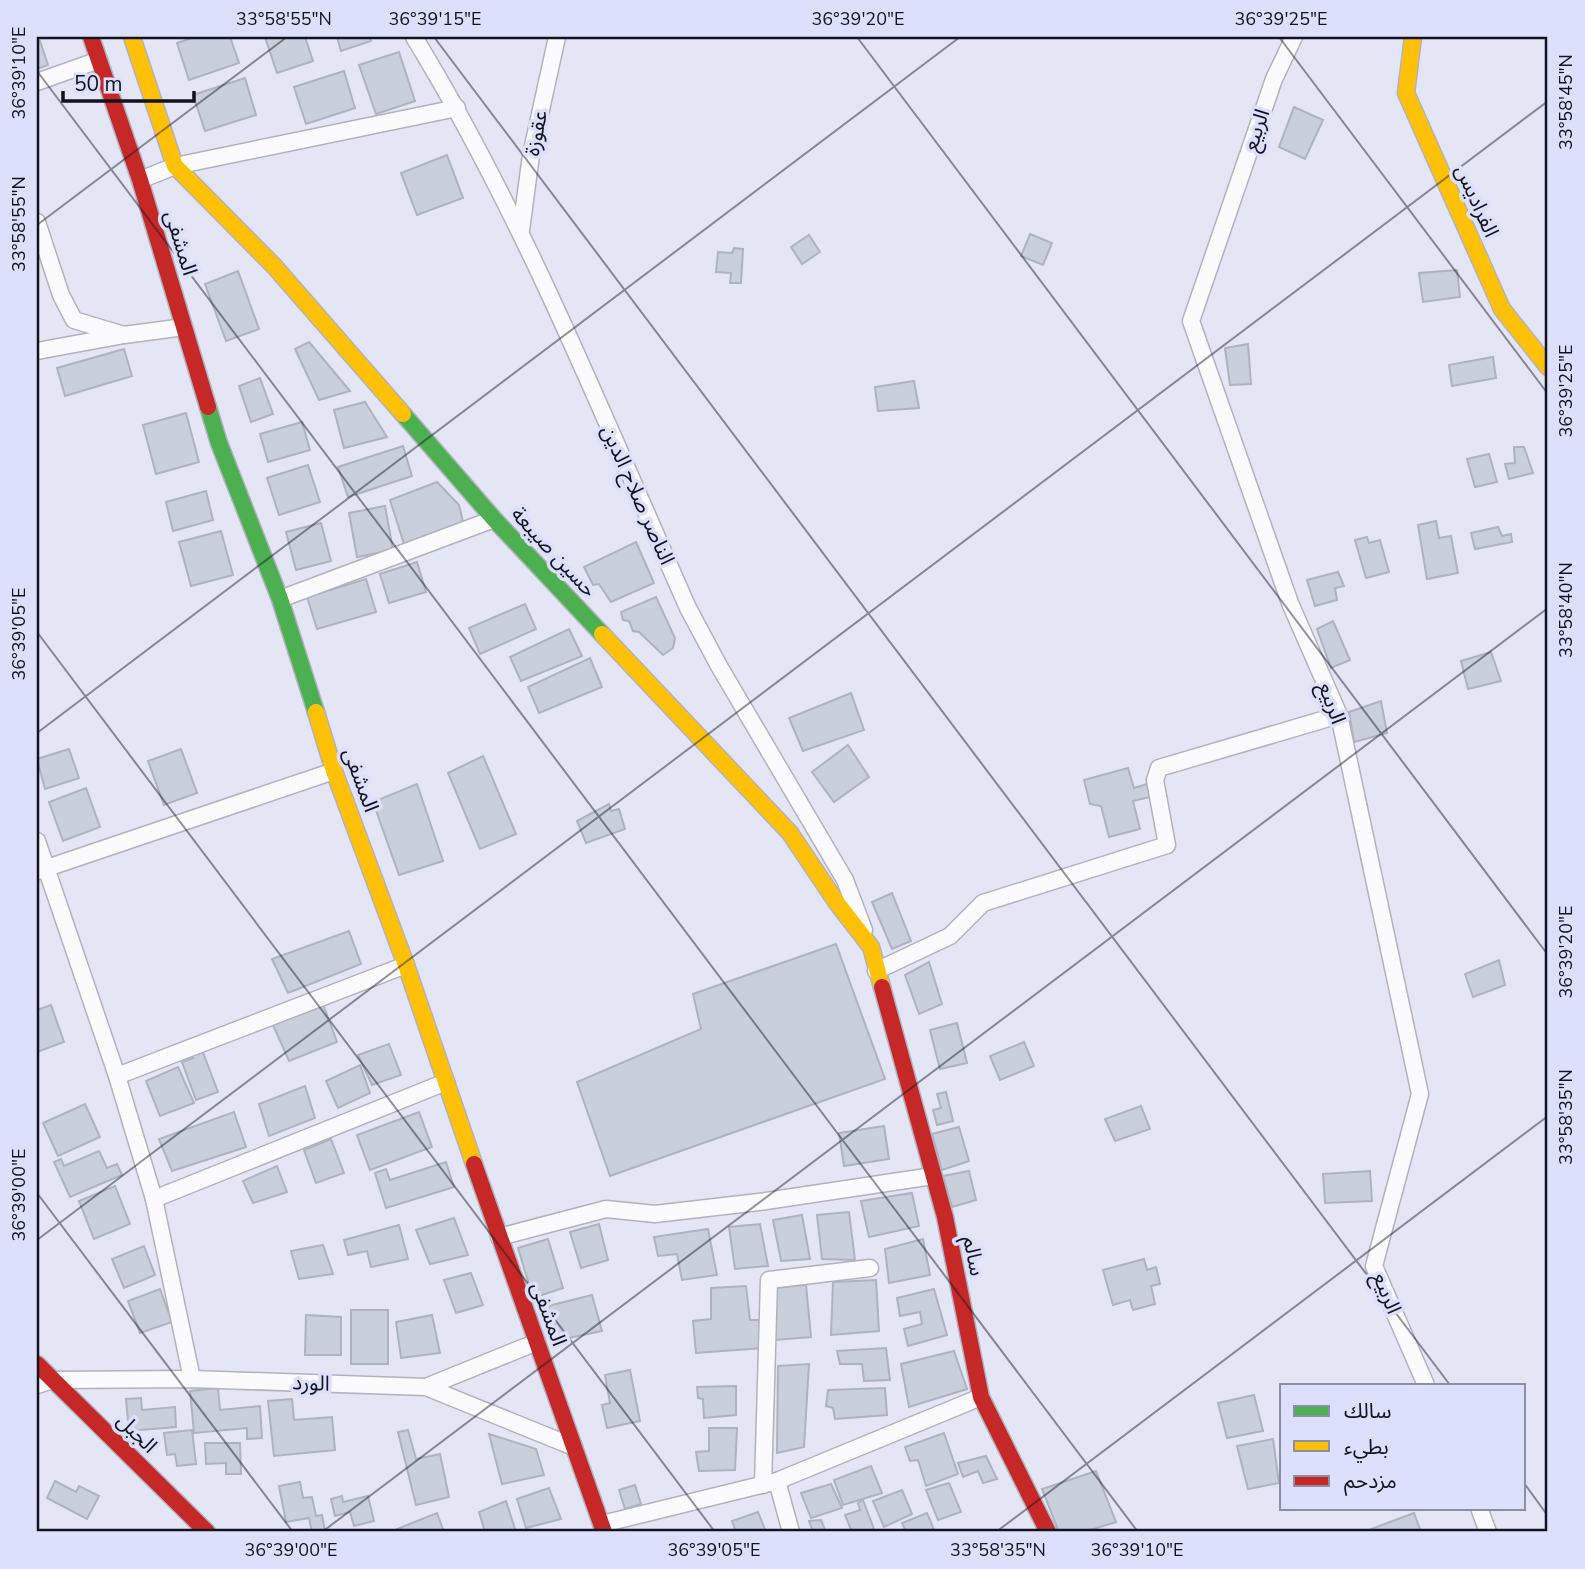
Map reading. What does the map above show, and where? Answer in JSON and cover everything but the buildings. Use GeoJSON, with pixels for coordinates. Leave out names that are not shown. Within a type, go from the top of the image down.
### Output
{"type":"FeatureCollection","features":[{"type":"Feature","properties":{"kind":"street","name":"المشفى"},"geometry":{"type":"LineString","coordinates":[[91,37],[140,180],[219,443],[280,599],[334,771],[406,965],[603,1528]]}},
{"type":"Feature","properties":{"kind":"street"},"geometry":{"type":"LineString","coordinates":[[132,37],[175,166]]}},
{"type":"Feature","properties":{"kind":"street","name":"الناصر صلاح الدين"},"geometry":{"type":"LineString","coordinates":[[414,37],[457,108],[521,230],[688,607],[725,676],[845,880],[871,947]]}},
{"type":"Feature","properties":{"kind":"street","name":"عقوزة"},"geometry":{"type":"LineString","coordinates":[[521,230],[531,155],[557,37]]}},
{"type":"Feature","properties":{"kind":"street","name":"الربيع"},"geometry":{"type":"LineString","coordinates":[[1294,37],[1274,79],[1191,321],[1290,603],[1339,715],[1420,1094],[1374,1266],[1426,1384]]}},
{"type":"Feature","properties":{"kind":"street","name":"الفراديس"},"geometry":{"type":"LineString","coordinates":[[1413,37],[1406,93],[1502,309],[1548,368]]}},
{"type":"Feature","properties":{"kind":"street"},"geometry":{"type":"LineString","coordinates":[[37,82],[99,60]]}},
{"type":"Feature","properties":{"kind":"street"},"geometry":{"type":"LineString","coordinates":[[140,180],[175,166],[457,108]]}},
{"type":"Feature","properties":{"kind":"street","name":"حسين صيبعة"},"geometry":{"type":"LineString","coordinates":[[175,166],[274,266],[494,519],[790,833],[837,903],[871,947],[878,976]]}},
{"type":"Feature","properties":{"kind":"street"},"geometry":{"type":"LineString","coordinates":[[37,222],[61,295],[74,320],[124,335]]}},
{"type":"Feature","properties":{"kind":"street"},"geometry":{"type":"LineString","coordinates":[[37,351],[184,327]]}},
{"type":"Feature","properties":{"kind":"street"},"geometry":{"type":"LineString","coordinates":[[280,599],[494,519]]}},
{"type":"Feature","properties":{"kind":"street"},"geometry":{"type":"LineString","coordinates":[[878,976],[950,936],[983,903],[1167,845],[1156,780],[1159,768],[1339,715]]}},
{"type":"Feature","properties":{"kind":"street"},"geometry":{"type":"LineString","coordinates":[[41,870],[334,771]]}},
{"type":"Feature","properties":{"kind":"street"},"geometry":{"type":"LineString","coordinates":[[37,841],[41,870],[117,1076],[154,1199],[192,1379]]}},
{"type":"Feature","properties":{"kind":"street"},"geometry":{"type":"LineString","coordinates":[[117,1076],[406,965]]}},
{"type":"Feature","properties":{"kind":"street","name":"سالم"},"geometry":{"type":"LineString","coordinates":[[878,976],[945,1217],[981,1396],[1048,1532]]}},
{"type":"Feature","properties":{"kind":"street"},"geometry":{"type":"LineString","coordinates":[[154,1199],[446,1082]]}},
{"type":"Feature","properties":{"kind":"street"},"geometry":{"type":"LineString","coordinates":[[499,1237],[606,1209],[655,1214],[759,1202],[933,1176]]}},
{"type":"Feature","properties":{"kind":"street"},"geometry":{"type":"LineString","coordinates":[[791,1532],[770,1483],[769,1280],[870,1268]]}},
{"type":"Feature","properties":{"kind":"street"},"geometry":{"type":"LineString","coordinates":[[426,1387],[537,1342]]}},
{"type":"Feature","properties":{"kind":"street","name":"الجبل"},"geometry":{"type":"LineString","coordinates":[[37,1364],[45,1382],[207,1532]]}},
{"type":"Feature","properties":{"kind":"street","name":"الورد"},"geometry":{"type":"LineString","coordinates":[[45,1382],[192,1379],[426,1387],[573,1447]]}},
{"type":"Feature","properties":{"kind":"street"},"geometry":{"type":"LineString","coordinates":[[603,1528],[770,1483],[981,1396]]}},
{"type":"Feature","properties":{"kind":"street"},"geometry":{"type":"LineString","coordinates":[[1480,1510],[1488,1532]]}},
{"type":"Feature","properties":{"kind":"traffic: fast"},"geometry":{"type":"LineString","coordinates":[[208,407],[219,443],[280,599],[316,712]]}},
{"type":"Feature","properties":{"kind":"traffic: fast"},"geometry":{"type":"LineString","coordinates":[[403,414],[494,519],[602,634]]}},
{"type":"Feature","properties":{"kind":"traffic: slow"},"geometry":{"type":"LineString","coordinates":[[132,37],[175,166],[274,266],[403,414]]}},
{"type":"Feature","properties":{"kind":"traffic: slow"},"geometry":{"type":"LineString","coordinates":[[1413,37],[1406,93],[1502,309],[1548,367]]}},
{"type":"Feature","properties":{"kind":"traffic: slow"},"geometry":{"type":"LineString","coordinates":[[602,634],[790,833],[837,903],[871,947],[882,987]]}},
{"type":"Feature","properties":{"kind":"traffic: slow"},"geometry":{"type":"LineString","coordinates":[[316,712],[334,771],[406,965],[474,1164]]}},
{"type":"Feature","properties":{"kind":"traffic: jam"},"geometry":{"type":"LineString","coordinates":[[91,37],[140,180],[208,407]]}},
{"type":"Feature","properties":{"kind":"traffic: jam"},"geometry":{"type":"LineString","coordinates":[[882,987],[945,1217],[981,1397],[1048,1532]]}},
{"type":"Feature","properties":{"kind":"traffic: jam"},"geometry":{"type":"LineString","coordinates":[[474,1164],[604,1532]]}},
{"type":"Feature","properties":{"kind":"traffic: jam"},"geometry":{"type":"LineString","coordinates":[[37,1364],[207,1532]]}}]}
